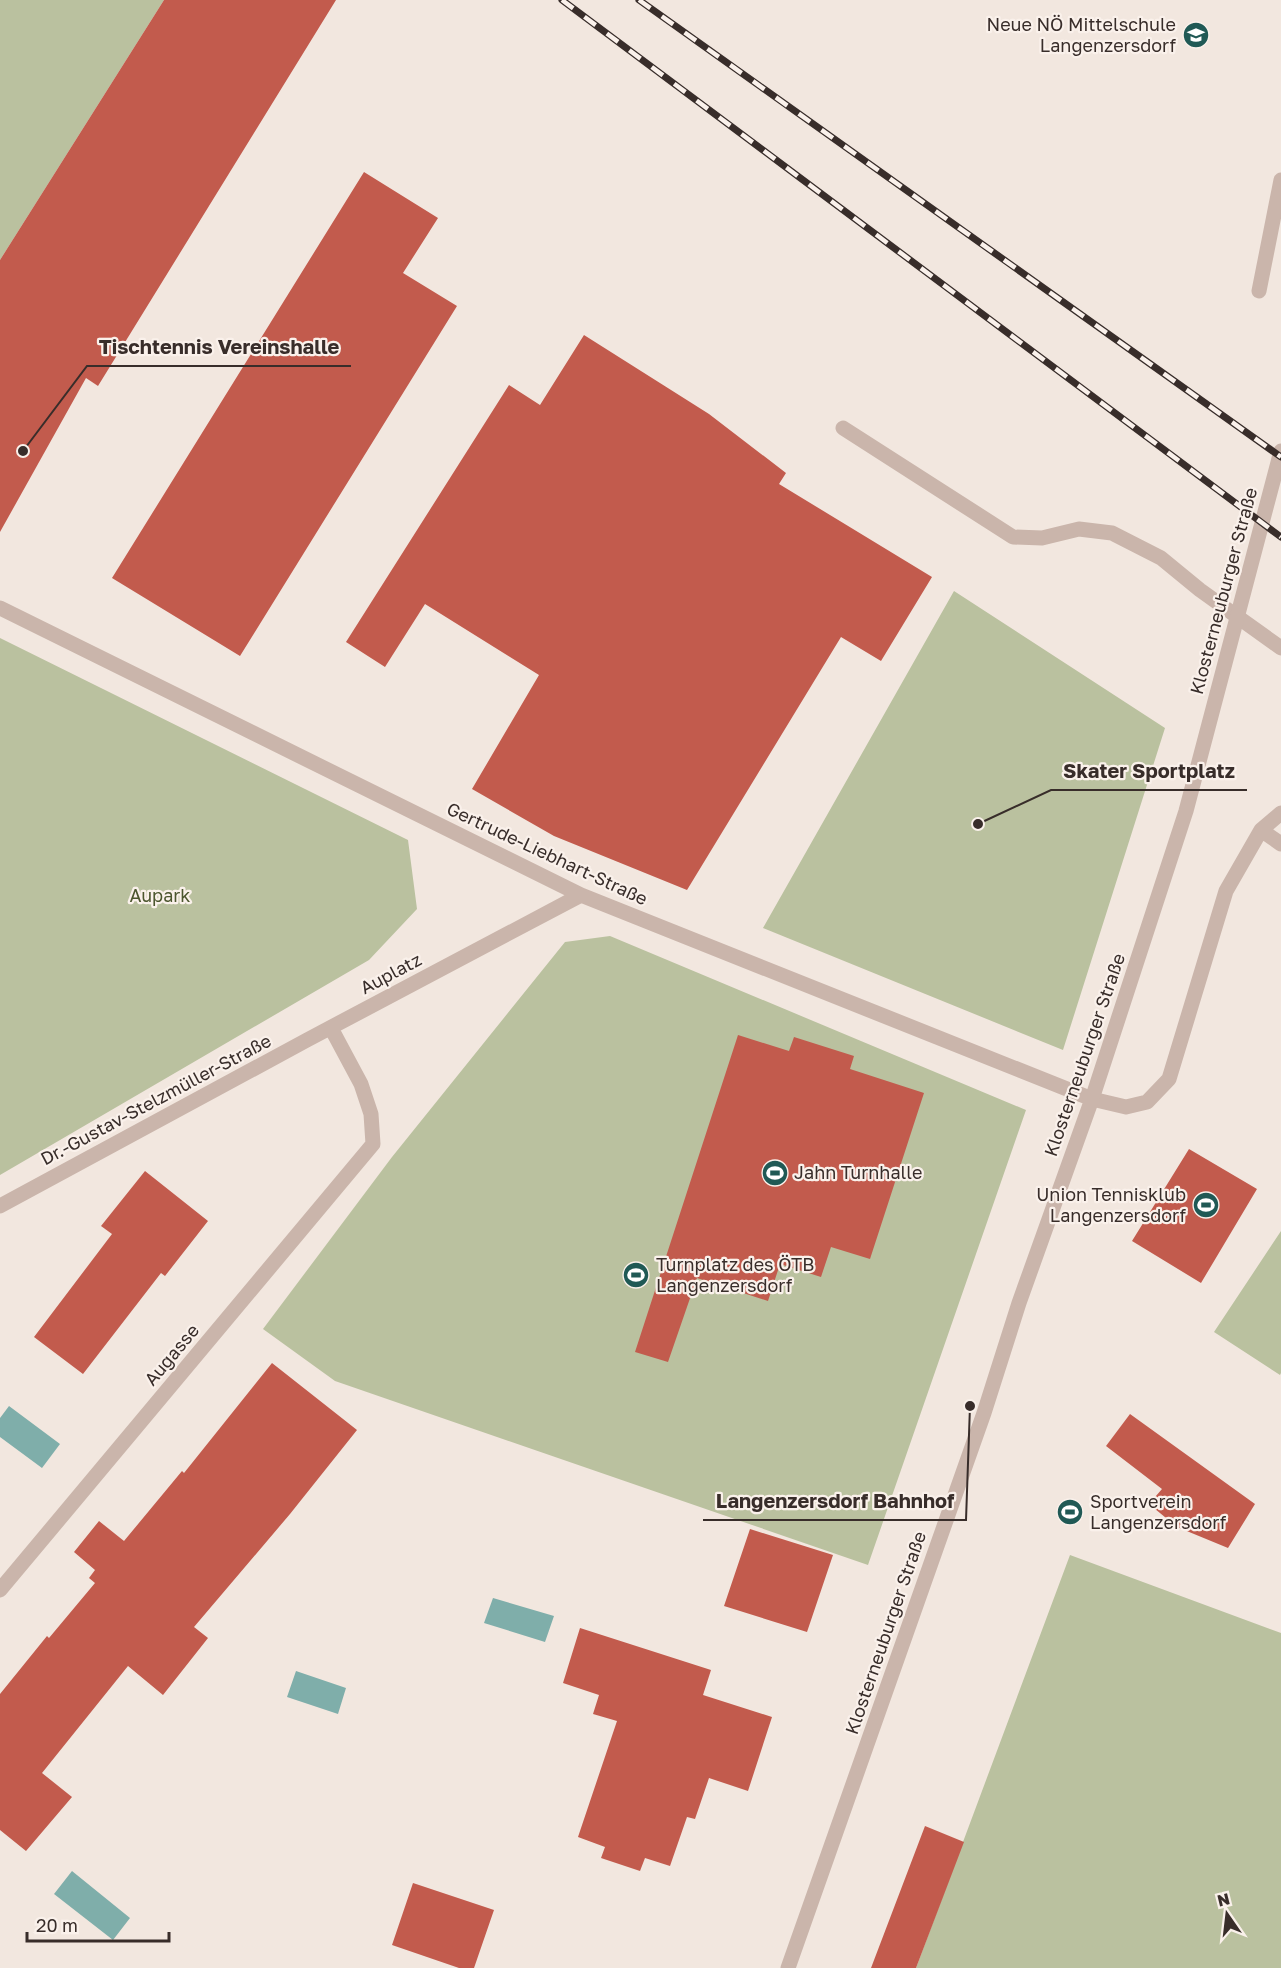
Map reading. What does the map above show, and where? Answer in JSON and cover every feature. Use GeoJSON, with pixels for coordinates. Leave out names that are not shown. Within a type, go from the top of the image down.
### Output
{"type":"FeatureCollection","features":[{"type":"Feature","properties":{"kind":"street"},"geometry":{"type":"LineString","coordinates":[[1259,291],[1281,180]]}},
{"type":"Feature","properties":{"kind":"street"},"geometry":{"type":"LineString","coordinates":[[843,428],[1013,537],[1042,538],[1079,529],[1112,533],[1161,558],[1280,648]]}},
{"type":"Feature","properties":{"kind":"street","name":"Klosterneuburger Straße"},"geometry":{"type":"LineString","coordinates":[[788,1968],[984,1413],[1019,1303],[1092,1099],[1186,811],[1281,451]]}},
{"type":"Feature","properties":{"kind":"street","name":"Gertrude-Liebhart-Straße"},"geometry":{"type":"LineString","coordinates":[[0,608],[581,895],[1092,1099],[1126,1107],[1147,1102],[1169,1079],[1226,891],[1261,830],[1281,813]]}},
{"type":"Feature","properties":{"kind":"street"},"geometry":{"type":"LineString","coordinates":[[1261,830],[1281,844]]}},
{"type":"Feature","properties":{"kind":"street","name":"Auplatz"},"geometry":{"type":"LineString","coordinates":[[331,1028],[581,895]]}},
{"type":"Feature","properties":{"kind":"street","name":"Augasse"},"geometry":{"type":"LineString","coordinates":[[0,1590],[373,1144],[371,1114],[361,1084],[331,1028]]}},
{"type":"Feature","properties":{"kind":"street","name":"Dr.-Gustav-Stelzmüller-Straße"},"geometry":{"type":"LineString","coordinates":[[0,1206],[331,1028]]}},
{"type":"Feature","properties":{"kind":"green space"},"geometry":{"type":"Polygon","coordinates":[[[0,0],[164,0],[0,260],[0,0]]]}},
{"type":"Feature","properties":{"kind":"green space"},"geometry":{"type":"Polygon","coordinates":[[[954,591],[1165,728],[1063,1050],[763,928],[954,591]]]}},
{"type":"Feature","properties":{"kind":"green space","name":"Aupark"},"geometry":{"type":"Polygon","coordinates":[[[0,638],[408,840],[417,909],[369,960],[0,1175],[0,638]]]}},
{"type":"Feature","properties":{"kind":"green space","name":"Turnplatz des ÖTB Langenzersdorf"},"geometry":{"type":"Polygon","coordinates":[[[610,936],[1026,1110],[868,1565],[335,1381],[263,1329],[392,1157],[565,942],[610,936]]]}},
{"type":"Feature","properties":{"kind":"green space"},"geometry":{"type":"Polygon","coordinates":[[[1281,1231],[1281,1373],[1280,1375],[1214,1332],[1281,1231]]]}},
{"type":"Feature","properties":{"kind":"green space"},"geometry":{"type":"Polygon","coordinates":[[[1070,1555],[1281,1633],[1281,1968],[916,1968],[1070,1555]]]}},
{"type":"Feature","properties":{"kind":"water"},"geometry":{"type":"Polygon","coordinates":[[[9,1406],[60,1444],[42,1468],[0,1437],[0,1418],[9,1406]]]}},
{"type":"Feature","properties":{"kind":"water"},"geometry":{"type":"Polygon","coordinates":[[[493,1598],[554,1616],[545,1642],[484,1623],[493,1598]]]}},
{"type":"Feature","properties":{"kind":"water"},"geometry":{"type":"Polygon","coordinates":[[[296,1671],[346,1688],[338,1714],[287,1697],[296,1671]]]}},
{"type":"Feature","properties":{"kind":"water"},"geometry":{"type":"Polygon","coordinates":[[[72,1871],[130,1918],[113,1940],[54,1894],[72,1871]]]}},
{"type":"Feature","properties":{"kind":"building"},"geometry":{"type":"Polygon","coordinates":[[[164,0],[336,0],[98,386],[86,378],[0,532],[0,260],[164,0]]]}},
{"type":"Feature","properties":{"kind":"building"},"geometry":{"type":"Polygon","coordinates":[[[364,172],[438,218],[403,273],[457,306],[240,656],[112,578],[364,172]]]}},
{"type":"Feature","properties":{"kind":"building"},"geometry":{"type":"Polygon","coordinates":[[[584,335],[709,414],[786,473],[779,484],[932,577],[881,661],[841,637],[687,890],[554,836],[472,789],[539,675],[425,604],[385,667],[346,642],[509,385],[540,405],[584,335]]]}},
{"type":"Feature","properties":{"kind":"building","name":"Jahn Turnhalle"},"geometry":{"type":"Polygon","coordinates":[[[738,1035],[789,1051],[794,1037],[854,1056],[850,1069],[924,1093],[870,1259],[831,1247],[821,1277],[780,1264],[768,1301],[697,1278],[668,1362],[635,1352],[738,1035]]]}},
{"type":"Feature","properties":{"kind":"building"},"geometry":{"type":"Polygon","coordinates":[[[1189,1149],[1257,1189],[1201,1283],[1132,1241],[1189,1149]]]}},
{"type":"Feature","properties":{"kind":"building"},"geometry":{"type":"Polygon","coordinates":[[[145,1171],[208,1221],[165,1276],[161,1273],[83,1374],[34,1337],[112,1234],[101,1226],[145,1171]]]}},
{"type":"Feature","properties":{"kind":"building"},"geometry":{"type":"Polygon","coordinates":[[[272,1363],[357,1430],[290,1514],[194,1627],[208,1638],[163,1695],[128,1666],[42,1773],[72,1797],[26,1851],[0,1830],[0,1694],[47,1636],[49,1638],[95,1583],[89,1578],[95,1570],[74,1552],[99,1521],[124,1541],[182,1471],[184,1473],[272,1363]]]}},
{"type":"Feature","properties":{"kind":"building"},"geometry":{"type":"Polygon","coordinates":[[[1130,1414],[1255,1504],[1228,1548],[1177,1527],[1149,1504],[1162,1489],[1106,1446],[1130,1414]]]}},
{"type":"Feature","properties":{"kind":"building"},"geometry":{"type":"Polygon","coordinates":[[[750,1529],[833,1555],[807,1632],[724,1606],[750,1529]]]}},
{"type":"Feature","properties":{"kind":"building"},"geometry":{"type":"Polygon","coordinates":[[[580,1628],[711,1670],[703,1695],[772,1717],[748,1791],[709,1778],[695,1819],[687,1817],[670,1866],[645,1858],[640,1871],[601,1858],[605,1847],[578,1837],[617,1721],[593,1714],[599,1695],[563,1683],[580,1628]]]}},
{"type":"Feature","properties":{"kind":"building"},"geometry":{"type":"Polygon","coordinates":[[[925,1826],[964,1842],[916,1968],[871,1968],[925,1826]]]}},
{"type":"Feature","properties":{"kind":"building"},"geometry":{"type":"Polygon","coordinates":[[[413,1883],[494,1910],[474,1968],[459,1968],[392,1945],[413,1883]]]}},
{"type":"Feature","properties":{"kind":"railway"},"geometry":{"type":"LineString","coordinates":[[562,0],[1281,537]]}},
{"type":"Feature","properties":{"kind":"railway"},"geometry":{"type":"LineString","coordinates":[[639,0],[1281,457]]}},
{"type":"Feature","properties":{"kind":"place","name":"Neue NÖ Mittelschule Langenzersdorf"},"geometry":{"type":"Point","coordinates":[1196,35]}},
{"type":"Feature","properties":{"kind":"place","name":"Tischtennis Vereinshalle"},"geometry":{"type":"Point","coordinates":[23,451]}},
{"type":"Feature","properties":{"kind":"place","name":"Skater Sportplatz"},"geometry":{"type":"Point","coordinates":[978,824]}},
{"type":"Feature","properties":{"kind":"place","name":"Jahn Turnhalle"},"geometry":{"type":"Point","coordinates":[775,1173]}},
{"type":"Feature","properties":{"kind":"place","name":"Union Tennisklub Langenzersdorf"},"geometry":{"type":"Point","coordinates":[1206,1205]}},
{"type":"Feature","properties":{"kind":"place","name":"Turnplatz des ÖTB Langenzersdorf"},"geometry":{"type":"Point","coordinates":[636,1275]}},
{"type":"Feature","properties":{"kind":"place","name":"Langenzersdorf Bahnhof"},"geometry":{"type":"Point","coordinates":[970,1406]}},
{"type":"Feature","properties":{"kind":"place","name":"Sportverein Langenzersdorf"},"geometry":{"type":"Point","coordinates":[1070,1512]}}]}
